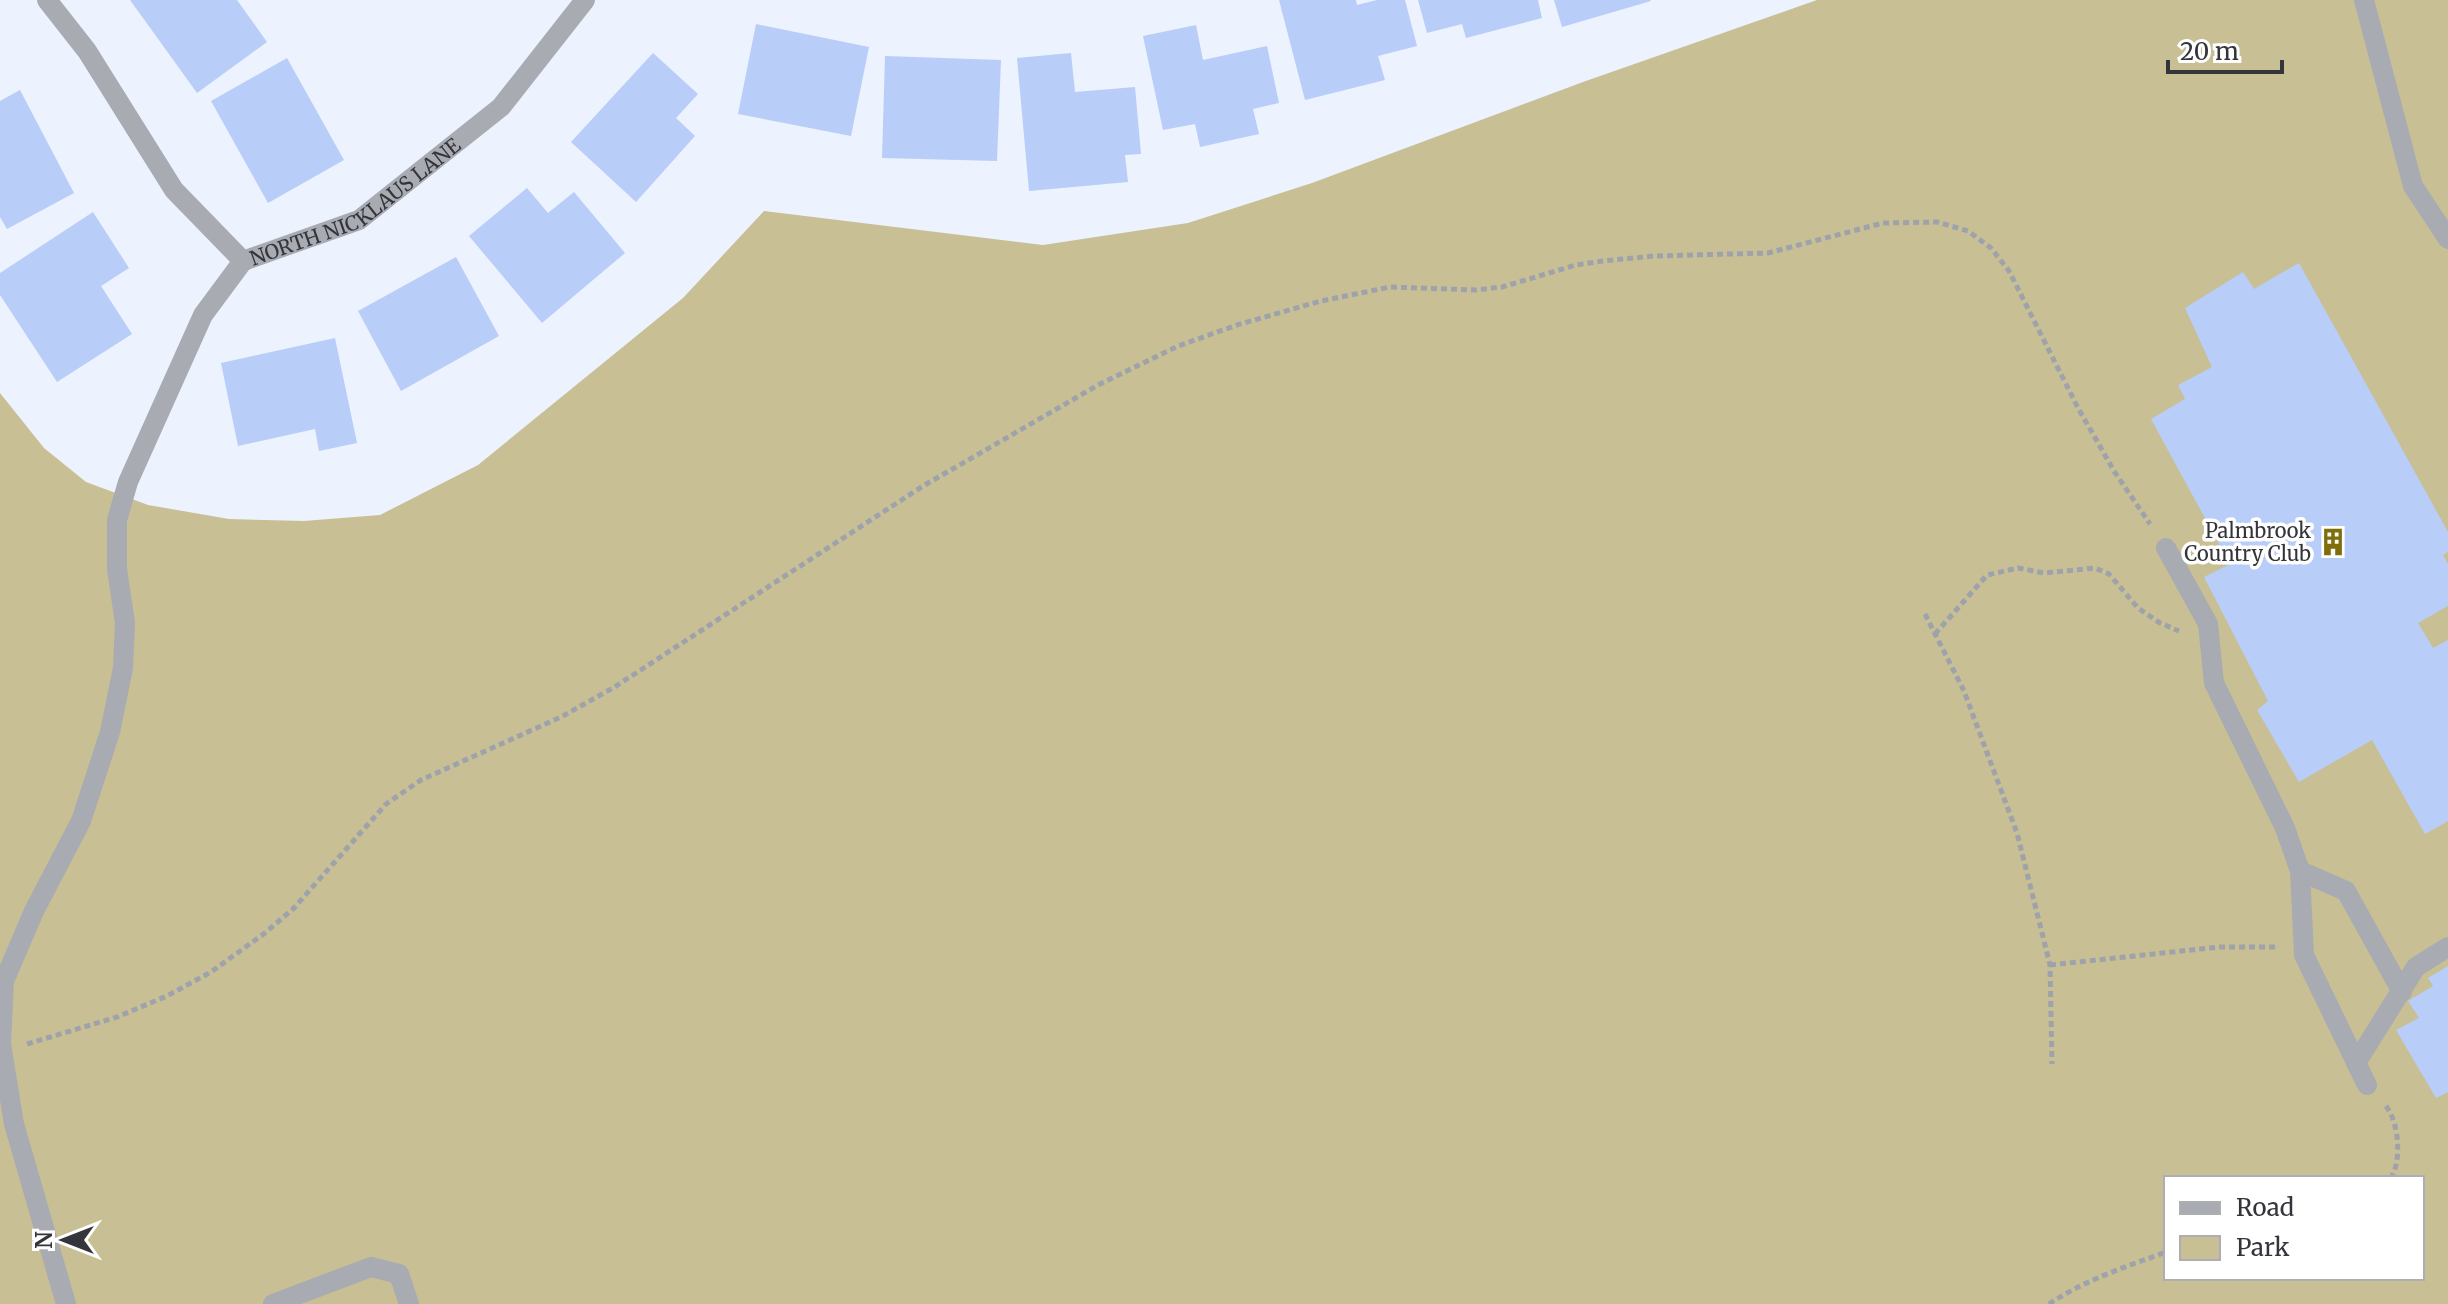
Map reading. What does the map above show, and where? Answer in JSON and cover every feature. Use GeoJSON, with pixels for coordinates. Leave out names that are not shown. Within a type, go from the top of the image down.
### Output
{"type":"FeatureCollection","features":[{"type":"Feature","properties":{"kind":"street","name":"NORTH NICKLAUS LANE"},"geometry":{"type":"LineString","coordinates":[[47,0],[87,51],[174,190],[243,261],[359,220],[501,107],[585,0]]}},
{"type":"Feature","properties":{"kind":"street"},"geometry":{"type":"LineString","coordinates":[[2364,0],[2413,186],[2448,239]]}},
{"type":"Feature","properties":{"kind":"street"},"geometry":{"type":"LineString","coordinates":[[66,1304],[14,1124],[1,1044],[4,981],[34,911],[81,821],[110,732],[123,668],[125,623],[117,569],[117,520],[128,482],[203,315],[243,261]]}},
{"type":"Feature","properties":{"kind":"street"},"geometry":{"type":"LineString","coordinates":[[2166,548],[2208,624],[2214,683],[2285,828],[2300,871],[2303,948],[2367,1085]]}},
{"type":"Feature","properties":{"kind":"street"},"geometry":{"type":"LineString","coordinates":[[2300,871],[2346,891],[2402,992]]}},
{"type":"Feature","properties":{"kind":"street"},"geometry":{"type":"LineString","coordinates":[[2356,1063],[2416,967],[2448,947]]}},
{"type":"Feature","properties":{"kind":"street"},"geometry":{"type":"LineString","coordinates":[[273,1304],[371,1267],[399,1274],[409,1304]]}},
{"type":"Feature","properties":{"kind":"path"},"geometry":{"type":"LineString","coordinates":[[1,1044],[29,1044],[117,1017],[167,996],[211,972],[294,908],[386,804],[421,780],[561,717],[613,688],[923,486],[1098,385],[1178,346],[1321,301],[1390,287],[1476,290],[1502,287],[1576,265],[1603,261],[1654,256],[1768,253],[1883,223],[1937,222],[1968,231],[1991,248],[2009,271],[2077,406],[2114,471],[2166,548]]}},
{"type":"Feature","properties":{"kind":"path"},"geometry":{"type":"LineString","coordinates":[[1935,634],[1987,575],[2018,568],[2044,573],[2095,568],[2109,574],[2138,608],[2160,623],[2181,632],[2209,637]]}},
{"type":"Feature","properties":{"kind":"path"},"geometry":{"type":"LineString","coordinates":[[1925,614],[1964,691],[2017,833],[2050,965],[2052,1064]]}},
{"type":"Feature","properties":{"kind":"path"},"geometry":{"type":"LineString","coordinates":[[2050,965],[2219,947],[2303,948]]}},
{"type":"Feature","properties":{"kind":"path"},"geometry":{"type":"LineString","coordinates":[[2367,1085],[2390,1111],[2397,1145],[2392,1176]]}},
{"type":"Feature","properties":{"kind":"path"},"geometry":{"type":"LineString","coordinates":[[2049,1304],[2100,1275],[2164,1253]]}},
{"type":"Feature","properties":{"kind":"green space","name":"Palmbrook Country Club"},"geometry":{"type":"Polygon","coordinates":[[[1817,0],[2448,0],[2448,1304],[0,1304],[0,393],[44,448],[86,482],[148,505],[229,519],[304,521],[380,515],[478,465],[683,298],[764,211],[1043,245],[1188,223],[1312,183],[1583,82],[1817,0]]]}},
{"type":"Feature","properties":{"kind":"building"},"geometry":{"type":"Polygon","coordinates":[[[130,0],[237,0],[267,42],[197,93],[130,0]]]}},
{"type":"Feature","properties":{"kind":"building"},"geometry":{"type":"Polygon","coordinates":[[[1279,0],[1356,0],[1357,5],[1377,0],[1405,0],[1417,46],[1378,56],[1385,80],[1305,100],[1279,0]]]}},
{"type":"Feature","properties":{"kind":"building"},"geometry":{"type":"Polygon","coordinates":[[[1418,0],[1538,0],[1542,18],[1466,38],[1462,24],[1427,33],[1418,0]]]}},
{"type":"Feature","properties":{"kind":"building"},"geometry":{"type":"Polygon","coordinates":[[[1554,0],[1650,0],[1651,1],[1562,27],[1554,0]]]}},
{"type":"Feature","properties":{"kind":"building"},"geometry":{"type":"Polygon","coordinates":[[[756,24],[869,47],[851,136],[738,114],[756,24]]]}},
{"type":"Feature","properties":{"kind":"building"},"geometry":{"type":"Polygon","coordinates":[[[1196,25],[1203,60],[1267,46],[1279,103],[1253,109],[1259,134],[1200,147],[1195,124],[1163,130],[1143,36],[1196,25]]]}},
{"type":"Feature","properties":{"kind":"building"},"geometry":{"type":"Polygon","coordinates":[[[653,53],[698,94],[676,118],[695,136],[636,202],[571,142],[653,53]]]}},
{"type":"Feature","properties":{"kind":"building"},"geometry":{"type":"Polygon","coordinates":[[[1071,53],[1075,92],[1135,87],[1141,154],[1125,155],[1128,182],[1029,191],[1017,58],[1071,53]]]}},
{"type":"Feature","properties":{"kind":"building"},"geometry":{"type":"Polygon","coordinates":[[[885,56],[1001,60],[997,161],[882,158],[885,56]]]}},
{"type":"Feature","properties":{"kind":"building"},"geometry":{"type":"Polygon","coordinates":[[[287,58],[344,160],[268,203],[211,101],[287,58]]]}},
{"type":"Feature","properties":{"kind":"building"},"geometry":{"type":"Polygon","coordinates":[[[20,90],[74,193],[7,229],[0,217],[0,101],[20,90]]]}},
{"type":"Feature","properties":{"kind":"building"},"geometry":{"type":"Polygon","coordinates":[[[527,188],[548,213],[574,192],[625,253],[542,323],[469,236],[527,188]]]}},
{"type":"Feature","properties":{"kind":"building"},"geometry":{"type":"Polygon","coordinates":[[[93,212],[129,268],[101,286],[132,334],[57,382],[0,295],[0,273],[93,212]]]}},
{"type":"Feature","properties":{"kind":"building"},"geometry":{"type":"Polygon","coordinates":[[[456,257],[499,336],[401,391],[358,311],[456,257]]]}},
{"type":"Feature","properties":{"kind":"building","name":"Palmbrook Country Club"},"geometry":{"type":"Polygon","coordinates":[[[2299,263],[2448,532],[2448,552],[2443,555],[2448,564],[2448,606],[2418,623],[2433,648],[2448,640],[2448,821],[2425,834],[2372,740],[2299,782],[2257,710],[2268,701],[2204,577],[2230,564],[2151,419],[2185,399],[2178,385],[2212,367],[2185,308],[2243,272],[2254,289],[2299,263]]]}},
{"type":"Feature","properties":{"kind":"building"},"geometry":{"type":"Polygon","coordinates":[[[335,338],[357,443],[319,451],[315,429],[238,446],[221,363],[335,338]]]}},
{"type":"Feature","properties":{"kind":"building"},"geometry":{"type":"Polygon","coordinates":[[[2448,966],[2448,1092],[2436,1098],[2396,1030],[2419,1018],[2408,1001],[2433,986],[2428,978],[2448,966]]]}},
{"type":"Feature","properties":{"kind":"place","name":"Palmbrook Country Club"},"geometry":{"type":"Point","coordinates":[2333,542]}}]}
